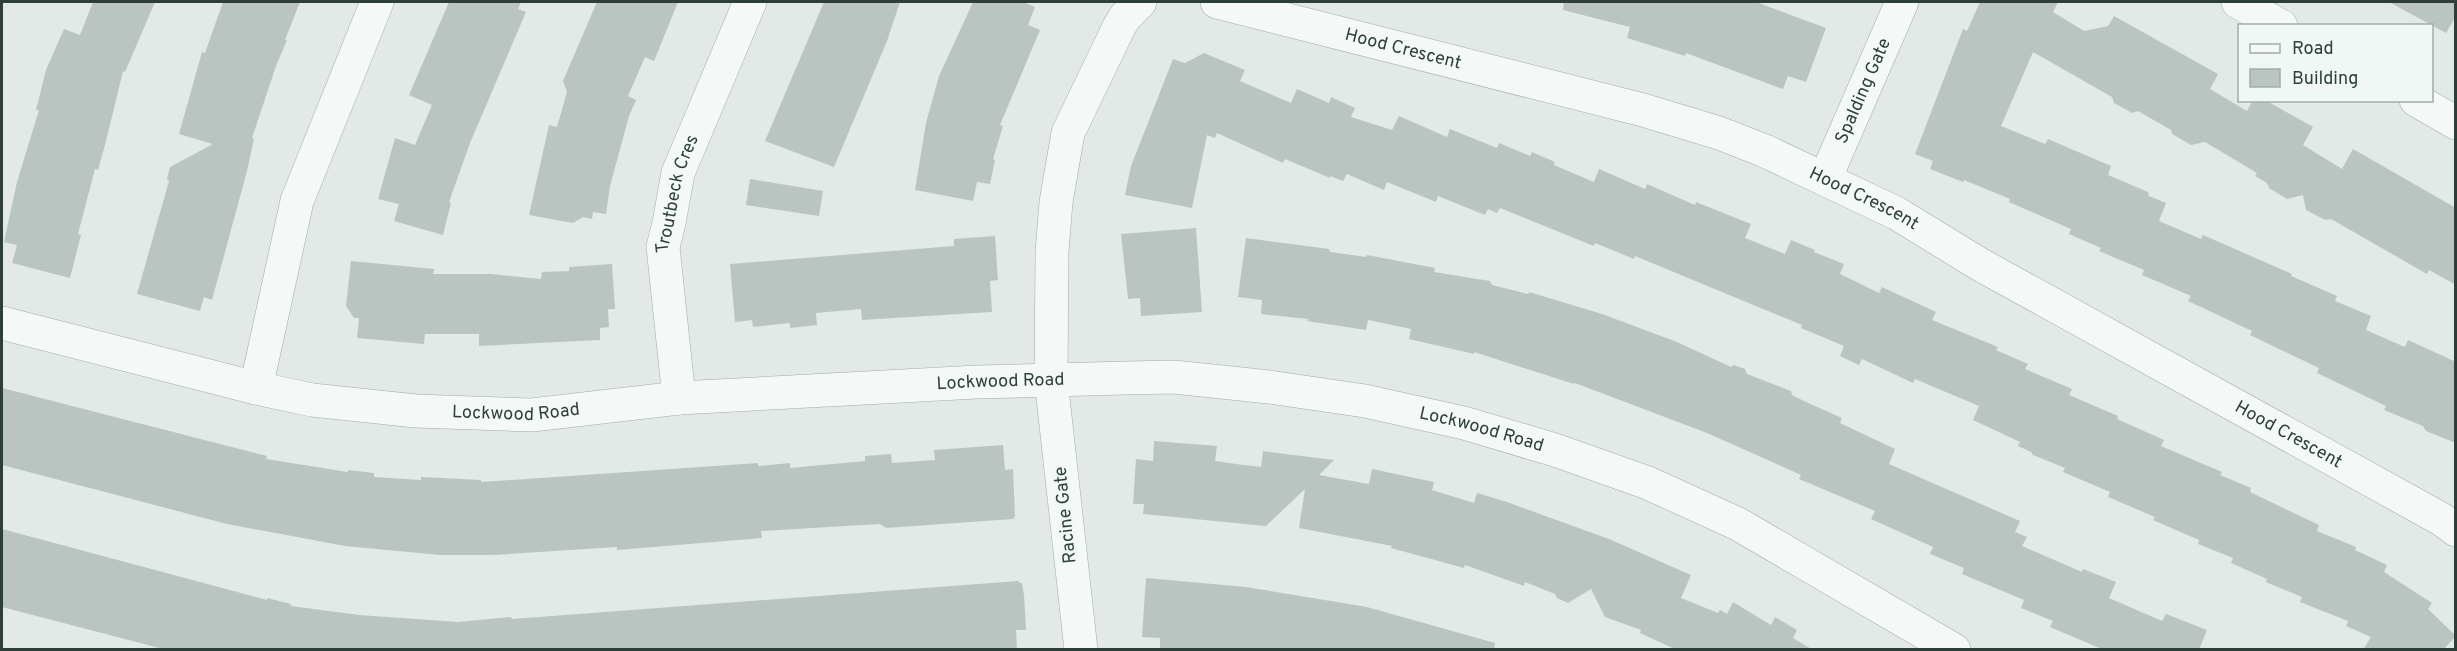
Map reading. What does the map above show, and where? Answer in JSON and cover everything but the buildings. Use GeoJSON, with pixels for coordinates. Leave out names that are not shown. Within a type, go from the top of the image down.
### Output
{"type":"FeatureCollection","features":[{"type":"Feature","properties":{"kind":"street"},"geometry":{"type":"LineString","coordinates":[[256,388],[297,201],[377,2]]}},
{"type":"Feature","properties":{"kind":"street","name":"Troutbeck Cres"},"geometry":{"type":"LineString","coordinates":[[679,398],[663,247],[678,173],[750,2]]}},
{"type":"Feature","properties":{"kind":"street"},"geometry":{"type":"LineString","coordinates":[[1051,380],[1052,252],[1056,202],[1068,133],[1119,27],[1125,17],[1140,2]]}},
{"type":"Feature","properties":{"kind":"street","name":"Hood Crescent"},"geometry":{"type":"LineString","coordinates":[[1216,2],[1691,123],[1765,152],[1896,213],[1981,265],[2441,519],[2456,530]]}},
{"type":"Feature","properties":{"kind":"street","name":"Spalding Gate"},"geometry":{"type":"LineString","coordinates":[[1825,179],[1902,2]]}},
{"type":"Feature","properties":{"kind":"street"},"geometry":{"type":"LineString","coordinates":[[2238,2],[2277,24]]}},
{"type":"Feature","properties":{"kind":"street"},"geometry":{"type":"LineString","coordinates":[[2419,102],[2456,123]]}},
{"type":"Feature","properties":{"kind":"street","name":"Lockwood Road"},"geometry":{"type":"LineString","coordinates":[[2,323],[256,388],[312,400],[416,411],[532,415],[679,398],[1051,380],[1174,377],[1269,387],[1365,401],[1464,423],[1555,450],[1648,483],[1738,524],[1954,650]]}},
{"type":"Feature","properties":{"kind":"street","name":"Racine Gate"},"geometry":{"type":"LineString","coordinates":[[1051,380],[1081,650]]}}]}
